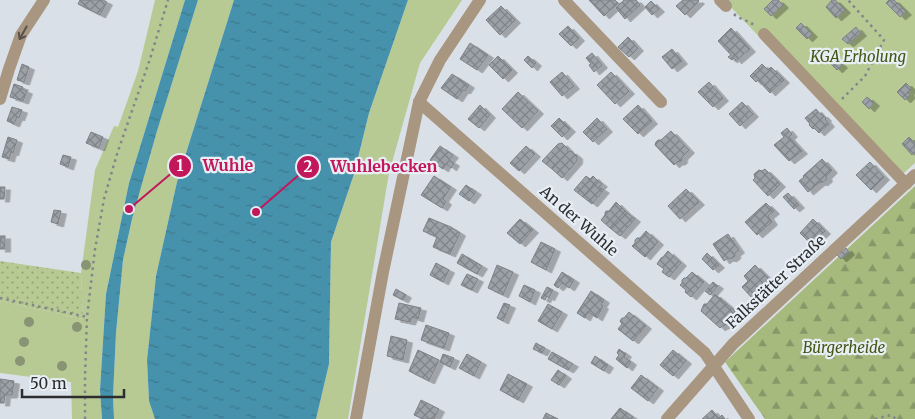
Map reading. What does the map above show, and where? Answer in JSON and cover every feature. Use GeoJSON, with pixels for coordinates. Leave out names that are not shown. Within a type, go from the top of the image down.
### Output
{"type":"FeatureCollection","features":[{"type":"Feature","properties":{"kind":"street"},"geometry":{"type":"LineString","coordinates":[[0,99],[21,35],[44,0]]}},
{"type":"Feature","properties":{"kind":"street"},"geometry":{"type":"LineString","coordinates":[[356,419],[384,268],[419,102],[440,60],[480,0]]}},
{"type":"Feature","properties":{"kind":"street"},"geometry":{"type":"LineString","coordinates":[[564,0],[661,102]]}},
{"type":"Feature","properties":{"kind":"street"},"geometry":{"type":"LineString","coordinates":[[764,34],[910,179]]}},
{"type":"Feature","properties":{"kind":"street","name":"An der Wuhle"},"geometry":{"type":"LineString","coordinates":[[419,102],[705,353],[749,419]]}},
{"type":"Feature","properties":{"kind":"street","name":"Falkstätter Straße"},"geometry":{"type":"LineString","coordinates":[[667,419],[733,344],[910,179]]}},
{"type":"Feature","properties":{"kind":"path"},"geometry":{"type":"LineString","coordinates":[[85,419],[87,317],[104,199],[168,0]]}},
{"type":"Feature","properties":{"kind":"path"},"geometry":{"type":"LineString","coordinates":[[840,102],[865,76],[884,40],[848,0]]}},
{"type":"Feature","properties":{"kind":"path"},"geometry":{"type":"LineString","coordinates":[[723,3],[738,18],[752,22],[764,34]]}},
{"type":"Feature","properties":{"kind":"path"},"geometry":{"type":"LineString","coordinates":[[0,298],[87,317]]}},
{"type":"Feature","properties":{"kind":"path"},"geometry":{"type":"LineString","coordinates":[[875,419],[891,415],[896,419]]}},
{"type":"Feature","properties":{"kind":"green space"},"geometry":{"type":"Polygon","coordinates":[[[155,0],[185,0],[129,183],[106,294],[100,390],[102,419],[72,419],[71,382],[0,373],[0,301],[83,319],[81,273],[95,170],[114,126],[118,127],[138,71],[155,0]]]}},
{"type":"Feature","properties":{"kind":"green space"},"geometry":{"type":"Polygon","coordinates":[[[198,0],[234,0],[177,182],[156,276],[147,360],[149,401],[155,419],[114,419],[113,396],[116,333],[123,260],[132,219],[157,131],[198,0]]]}},
{"type":"Feature","properties":{"kind":"green space"},"geometry":{"type":"Polygon","coordinates":[[[408,0],[462,0],[420,63],[389,173],[348,419],[316,419],[329,364],[331,242],[354,174],[369,113],[408,0]]]}},
{"type":"Feature","properties":{"kind":"green space","name":"KGA Erholung"},"geometry":{"type":"Polygon","coordinates":[[[724,0],[915,0],[915,163],[896,180],[724,0]]]}},
{"type":"Feature","properties":{"kind":"green space","name":"Bürgerheide"},"geometry":{"type":"Polygon","coordinates":[[[915,186],[915,419],[765,419],[725,362],[915,186]]]}},
{"type":"Feature","properties":{"kind":"green space"},"geometry":{"type":"Polygon","coordinates":[[[0,261],[81,273],[83,319],[0,301],[0,261]]]}},
{"type":"Feature","properties":{"kind":"water"},"geometry":{"type":"Polygon","coordinates":[[[185,0],[198,0],[132,219],[123,260],[116,333],[113,396],[114,419],[102,419],[100,390],[106,294],[129,183],[185,0]]]}},
{"type":"Feature","properties":{"kind":"water"},"geometry":{"type":"Polygon","coordinates":[[[234,0],[408,0],[369,113],[354,174],[331,242],[329,364],[316,419],[155,419],[149,401],[147,360],[156,276],[177,182],[234,0]]]}},
{"type":"Feature","properties":{"kind":"building"},"geometry":{"type":"Polygon","coordinates":[[[80,0],[103,0],[107,2],[100,15],[78,4],[80,0]]]}},
{"type":"Feature","properties":{"kind":"building"},"geometry":{"type":"Polygon","coordinates":[[[589,0],[615,0],[618,3],[604,16],[589,0]]]}},
{"type":"Feature","properties":{"kind":"building"},"geometry":{"type":"Polygon","coordinates":[[[624,0],[636,0],[640,5],[625,19],[616,8],[624,0]]]}},
{"type":"Feature","properties":{"kind":"building"},"geometry":{"type":"Polygon","coordinates":[[[683,0],[699,1],[685,15],[676,6],[683,0]]]}},
{"type":"Feature","properties":{"kind":"building"},"geometry":{"type":"Polygon","coordinates":[[[773,0],[778,0],[783,5],[771,16],[764,9],[773,0]]]}},
{"type":"Feature","properties":{"kind":"building"},"geometry":{"type":"Polygon","coordinates":[[[832,0],[835,0],[845,10],[836,18],[826,7],[832,0]]]}},
{"type":"Feature","properties":{"kind":"building"},"geometry":{"type":"Polygon","coordinates":[[[889,0],[894,0],[906,12],[900,17],[886,3],[889,0]]]}},
{"type":"Feature","properties":{"kind":"building"},"geometry":{"type":"Polygon","coordinates":[[[651,1],[659,9],[652,15],[645,7],[651,1]]]}},
{"type":"Feature","properties":{"kind":"building"},"geometry":{"type":"Polygon","coordinates":[[[501,6],[515,20],[500,35],[486,20],[501,6]]]}},
{"type":"Feature","properties":{"kind":"building"},"geometry":{"type":"Polygon","coordinates":[[[801,23],[812,34],[807,39],[796,28],[801,23]]]}},
{"type":"Feature","properties":{"kind":"building"},"geometry":{"type":"Polygon","coordinates":[[[568,26],[579,38],[571,46],[559,34],[568,26]]]}},
{"type":"Feature","properties":{"kind":"building"},"geometry":{"type":"Polygon","coordinates":[[[856,27],[861,33],[848,44],[842,39],[856,27]]]}},
{"type":"Feature","properties":{"kind":"building"},"geometry":{"type":"Polygon","coordinates":[[[731,28],[750,49],[736,61],[734,58],[732,60],[728,57],[731,55],[718,41],[731,28]]]}},
{"type":"Feature","properties":{"kind":"building"},"geometry":{"type":"Polygon","coordinates":[[[628,37],[638,48],[629,57],[618,47],[628,37]]]}},
{"type":"Feature","properties":{"kind":"building"},"geometry":{"type":"Polygon","coordinates":[[[470,43],[488,55],[477,70],[460,59],[470,43]]]}},
{"type":"Feature","properties":{"kind":"building"},"geometry":{"type":"Polygon","coordinates":[[[672,49],[682,61],[672,69],[662,57],[672,49]]]}},
{"type":"Feature","properties":{"kind":"building"},"geometry":{"type":"Polygon","coordinates":[[[592,53],[602,65],[594,72],[586,58],[592,53]]]}},
{"type":"Feature","properties":{"kind":"building"},"geometry":{"type":"Polygon","coordinates":[[[831,54],[842,65],[837,70],[826,59],[831,54]]]}},
{"type":"Feature","properties":{"kind":"building"},"geometry":{"type":"Polygon","coordinates":[[[498,56],[512,70],[503,79],[489,65],[498,56]]]}},
{"type":"Feature","properties":{"kind":"building"},"geometry":{"type":"Polygon","coordinates":[[[528,56],[536,63],[532,68],[524,60],[528,56]]]}},
{"type":"Feature","properties":{"kind":"building"},"geometry":{"type":"Polygon","coordinates":[[[22,64],[29,67],[24,82],[17,80],[22,64]]]}},
{"type":"Feature","properties":{"kind":"building"},"geometry":{"type":"Polygon","coordinates":[[[762,64],[768,70],[771,67],[784,80],[770,93],[758,80],[756,82],[750,76],[762,64]]]}},
{"type":"Feature","properties":{"kind":"building"},"geometry":{"type":"Polygon","coordinates":[[[562,72],[574,86],[562,96],[550,82],[562,72]]]}},
{"type":"Feature","properties":{"kind":"building"},"geometry":{"type":"Polygon","coordinates":[[[611,72],[629,91],[615,104],[597,85],[611,72]]]}},
{"type":"Feature","properties":{"kind":"building"},"geometry":{"type":"Polygon","coordinates":[[[452,74],[469,85],[457,99],[441,88],[452,74]]]}},
{"type":"Feature","properties":{"kind":"building"},"geometry":{"type":"Polygon","coordinates":[[[709,82],[723,98],[713,107],[698,92],[709,82]]]}},
{"type":"Feature","properties":{"kind":"building"},"geometry":{"type":"Polygon","coordinates":[[[906,83],[912,89],[908,92],[910,95],[905,100],[897,92],[906,83]]]}},
{"type":"Feature","properties":{"kind":"building"},"geometry":{"type":"Polygon","coordinates":[[[14,84],[23,87],[22,89],[27,91],[23,101],[10,97],[14,84]]]}},
{"type":"Feature","properties":{"kind":"building"},"geometry":{"type":"Polygon","coordinates":[[[518,92],[538,111],[522,128],[502,109],[518,92]]]}},
{"type":"Feature","properties":{"kind":"building"},"geometry":{"type":"Polygon","coordinates":[[[867,97],[874,103],[869,109],[862,102],[867,97]]]}},
{"type":"Feature","properties":{"kind":"building"},"geometry":{"type":"Polygon","coordinates":[[[742,102],[753,114],[740,126],[729,114],[742,102]]]}},
{"type":"Feature","properties":{"kind":"building"},"geometry":{"type":"Polygon","coordinates":[[[480,105],[490,115],[479,128],[468,119],[480,105]]]}},
{"type":"Feature","properties":{"kind":"building"},"geometry":{"type":"Polygon","coordinates":[[[638,105],[652,121],[638,134],[623,119],[638,105]]]}},
{"type":"Feature","properties":{"kind":"building"},"geometry":{"type":"Polygon","coordinates":[[[12,107],[22,110],[14,124],[7,121],[12,107]]]}},
{"type":"Feature","properties":{"kind":"building"},"geometry":{"type":"Polygon","coordinates":[[[816,109],[826,118],[829,124],[819,133],[809,125],[805,118],[816,109]]]}},
{"type":"Feature","properties":{"kind":"building"},"geometry":{"type":"Polygon","coordinates":[[[559,118],[570,129],[562,137],[551,126],[559,118]]]}},
{"type":"Feature","properties":{"kind":"building"},"geometry":{"type":"Polygon","coordinates":[[[597,118],[607,129],[593,142],[583,132],[597,118]]]}},
{"type":"Feature","properties":{"kind":"building"},"geometry":{"type":"Polygon","coordinates":[[[787,128],[792,134],[789,137],[802,151],[789,161],[774,145],[784,137],[781,133],[787,128]]]}},
{"type":"Feature","properties":{"kind":"building"},"geometry":{"type":"Polygon","coordinates":[[[671,131],[689,150],[680,162],[674,165],[655,145],[658,140],[661,140],[671,131]]]}},
{"type":"Feature","properties":{"kind":"building"},"geometry":{"type":"Polygon","coordinates":[[[91,132],[103,137],[99,148],[86,143],[91,132]]]}},
{"type":"Feature","properties":{"kind":"building"},"geometry":{"type":"Polygon","coordinates":[[[8,137],[17,140],[9,159],[2,157],[8,137]]]}},
{"type":"Feature","properties":{"kind":"building"},"geometry":{"type":"Polygon","coordinates":[[[909,137],[915,143],[915,152],[912,155],[902,144],[909,137]]]}},
{"type":"Feature","properties":{"kind":"building"},"geometry":{"type":"Polygon","coordinates":[[[562,143],[568,149],[568,152],[552,169],[542,161],[558,144],[562,143]]]}},
{"type":"Feature","properties":{"kind":"building"},"geometry":{"type":"Polygon","coordinates":[[[440,146],[453,155],[449,160],[454,163],[451,168],[446,164],[443,169],[430,160],[440,146]]]}},
{"type":"Feature","properties":{"kind":"building"},"geometry":{"type":"Polygon","coordinates":[[[526,146],[535,154],[519,171],[510,163],[526,146]]]}},
{"type":"Feature","properties":{"kind":"building"},"geometry":{"type":"Polygon","coordinates":[[[571,151],[577,156],[577,161],[562,178],[552,169],[571,151]]]}},
{"type":"Feature","properties":{"kind":"building"},"geometry":{"type":"Polygon","coordinates":[[[63,155],[71,157],[68,167],[60,164],[63,155]]]}},
{"type":"Feature","properties":{"kind":"building"},"geometry":{"type":"Polygon","coordinates":[[[822,159],[832,170],[826,176],[827,179],[808,192],[799,181],[822,159]]]}},
{"type":"Feature","properties":{"kind":"building"},"geometry":{"type":"Polygon","coordinates":[[[870,162],[884,177],[871,190],[856,175],[870,162]]]}},
{"type":"Feature","properties":{"kind":"building"},"geometry":{"type":"Polygon","coordinates":[[[765,169],[780,184],[768,196],[753,180],[755,178],[754,174],[759,170],[765,169]]]}},
{"type":"Feature","properties":{"kind":"building"},"geometry":{"type":"Polygon","coordinates":[[[434,176],[451,187],[443,199],[446,202],[442,208],[421,195],[434,176]]]}},
{"type":"Feature","properties":{"kind":"building"},"geometry":{"type":"Polygon","coordinates":[[[586,176],[590,179],[593,176],[597,180],[583,197],[574,190],[586,176]]]}},
{"type":"Feature","properties":{"kind":"building"},"geometry":{"type":"Polygon","coordinates":[[[597,180],[602,184],[599,187],[604,190],[592,204],[583,197],[597,180]]]}},
{"type":"Feature","properties":{"kind":"building"},"geometry":{"type":"Polygon","coordinates":[[[466,185],[476,192],[469,201],[459,194],[466,185]]]}},
{"type":"Feature","properties":{"kind":"building"},"geometry":{"type":"Polygon","coordinates":[[[0,187],[5,187],[4,199],[0,199],[0,187]]]}},
{"type":"Feature","properties":{"kind":"building"},"geometry":{"type":"Polygon","coordinates":[[[686,189],[699,202],[680,219],[668,206],[686,189]]]}},
{"type":"Feature","properties":{"kind":"building"},"geometry":{"type":"Polygon","coordinates":[[[788,193],[799,205],[794,209],[783,197],[788,193]]]}},
{"type":"Feature","properties":{"kind":"building"},"geometry":{"type":"Polygon","coordinates":[[[616,202],[625,211],[610,228],[601,220],[606,211],[609,211],[616,202]]]}},
{"type":"Feature","properties":{"kind":"building"},"geometry":{"type":"Polygon","coordinates":[[[766,203],[774,211],[768,216],[772,222],[757,235],[745,222],[766,203]]]}},
{"type":"Feature","properties":{"kind":"building"},"geometry":{"type":"Polygon","coordinates":[[[54,210],[61,211],[58,224],[51,222],[54,210]]]}},
{"type":"Feature","properties":{"kind":"building"},"geometry":{"type":"Polygon","coordinates":[[[625,211],[635,219],[620,236],[610,228],[625,211]]]}},
{"type":"Feature","properties":{"kind":"building"},"geometry":{"type":"Polygon","coordinates":[[[429,218],[460,233],[450,254],[433,247],[437,237],[423,231],[429,218]]]}},
{"type":"Feature","properties":{"kind":"building"},"geometry":{"type":"Polygon","coordinates":[[[520,219],[533,230],[520,244],[507,233],[520,219]]]}},
{"type":"Feature","properties":{"kind":"building"},"geometry":{"type":"Polygon","coordinates":[[[813,219],[825,231],[811,244],[800,233],[813,219]]]}},
{"type":"Feature","properties":{"kind":"building"},"geometry":{"type":"Polygon","coordinates":[[[646,231],[658,242],[645,257],[632,246],[635,240],[640,238],[646,231]]]}},
{"type":"Feature","properties":{"kind":"building"},"geometry":{"type":"Polygon","coordinates":[[[728,234],[739,250],[731,259],[728,258],[724,261],[713,244],[728,234]]]}},
{"type":"Feature","properties":{"kind":"building"},"geometry":{"type":"Polygon","coordinates":[[[0,236],[5,236],[5,249],[0,249],[0,236]]]}},
{"type":"Feature","properties":{"kind":"building"},"geometry":{"type":"Polygon","coordinates":[[[541,242],[555,249],[546,270],[531,262],[541,242]]]}},
{"type":"Feature","properties":{"kind":"building"},"geometry":{"type":"Polygon","coordinates":[[[846,248],[849,252],[841,259],[837,255],[846,248]]]}},
{"type":"Feature","properties":{"kind":"building"},"geometry":{"type":"Polygon","coordinates":[[[668,251],[681,263],[669,277],[662,272],[664,269],[657,264],[668,251]]]}},
{"type":"Feature","properties":{"kind":"building"},"geometry":{"type":"Polygon","coordinates":[[[707,253],[719,265],[713,270],[702,259],[707,253]]]}},
{"type":"Feature","properties":{"kind":"building"},"geometry":{"type":"Polygon","coordinates":[[[462,254],[482,266],[477,274],[457,263],[462,254]]]}},
{"type":"Feature","properties":{"kind":"building"},"geometry":{"type":"Polygon","coordinates":[[[436,263],[449,270],[443,282],[430,275],[436,263]]]}},
{"type":"Feature","properties":{"kind":"building"},"geometry":{"type":"Polygon","coordinates":[[[497,265],[513,272],[503,295],[488,288],[497,265]]]}},
{"type":"Feature","properties":{"kind":"building"},"geometry":{"type":"Polygon","coordinates":[[[755,265],[771,281],[752,298],[742,287],[748,281],[744,276],[755,265]]]}},
{"type":"Feature","properties":{"kind":"building"},"geometry":{"type":"Polygon","coordinates":[[[562,272],[574,280],[569,288],[562,283],[558,288],[554,285],[562,272]]]}},
{"type":"Feature","properties":{"kind":"building"},"geometry":{"type":"Polygon","coordinates":[[[692,272],[704,282],[691,297],[680,285],[682,280],[692,272]]]}},
{"type":"Feature","properties":{"kind":"building"},"geometry":{"type":"Polygon","coordinates":[[[467,274],[478,279],[472,290],[461,285],[467,274]]]}},
{"type":"Feature","properties":{"kind":"building"},"geometry":{"type":"Polygon","coordinates":[[[713,282],[718,286],[710,295],[705,291],[713,282]]]}},
{"type":"Feature","properties":{"kind":"building"},"geometry":{"type":"Polygon","coordinates":[[[524,285],[535,290],[530,302],[519,296],[524,285]]]}},
{"type":"Feature","properties":{"kind":"building"},"geometry":{"type":"Polygon","coordinates":[[[547,287],[553,290],[549,298],[547,296],[545,300],[541,298],[547,287]]]}},
{"type":"Feature","properties":{"kind":"building"},"geometry":{"type":"Polygon","coordinates":[[[396,289],[406,295],[403,300],[393,295],[396,289]]]}},
{"type":"Feature","properties":{"kind":"building"},"geometry":{"type":"Polygon","coordinates":[[[591,291],[604,300],[601,305],[603,306],[597,318],[588,312],[585,318],[577,313],[591,291]]]}},
{"type":"Feature","properties":{"kind":"building"},"geometry":{"type":"Polygon","coordinates":[[[715,294],[735,311],[726,321],[726,324],[720,328],[701,311],[704,304],[707,304],[715,294]]]}},
{"type":"Feature","properties":{"kind":"building"},"geometry":{"type":"Polygon","coordinates":[[[399,303],[421,308],[418,319],[412,317],[410,322],[395,319],[399,303]]]}},
{"type":"Feature","properties":{"kind":"building"},"geometry":{"type":"Polygon","coordinates":[[[504,303],[510,305],[503,321],[497,318],[504,303]]]}},
{"type":"Feature","properties":{"kind":"building"},"geometry":{"type":"Polygon","coordinates":[[[548,304],[562,312],[552,329],[538,321],[548,304]]]}},
{"type":"Feature","properties":{"kind":"building"},"geometry":{"type":"Polygon","coordinates":[[[629,312],[646,326],[633,341],[618,329],[622,324],[620,321],[629,312]]]}},
{"type":"Feature","properties":{"kind":"building"},"geometry":{"type":"Polygon","coordinates":[[[426,325],[449,333],[444,348],[421,340],[426,325]]]}},
{"type":"Feature","properties":{"kind":"building"},"geometry":{"type":"Polygon","coordinates":[[[391,336],[407,340],[403,360],[387,356],[391,336]]]}},
{"type":"Feature","properties":{"kind":"building"},"geometry":{"type":"Polygon","coordinates":[[[536,343],[545,348],[542,353],[533,349],[536,343]]]}},
{"type":"Feature","properties":{"kind":"building"},"geometry":{"type":"Polygon","coordinates":[[[619,349],[626,354],[624,357],[631,362],[627,368],[616,359],[619,355],[617,353],[619,349]]]}},
{"type":"Feature","properties":{"kind":"building"},"geometry":{"type":"Polygon","coordinates":[[[418,350],[439,360],[429,381],[409,371],[418,350]]]}},
{"type":"Feature","properties":{"kind":"building"},"geometry":{"type":"Polygon","coordinates":[[[673,350],[686,361],[673,376],[660,365],[673,350]]]}},
{"type":"Feature","properties":{"kind":"building"},"geometry":{"type":"Polygon","coordinates":[[[552,352],[573,364],[568,370],[548,359],[552,352]]]}},
{"type":"Feature","properties":{"kind":"building"},"geometry":{"type":"Polygon","coordinates":[[[443,354],[454,358],[450,367],[440,362],[443,354]]]}},
{"type":"Feature","properties":{"kind":"building"},"geometry":{"type":"Polygon","coordinates":[[[467,354],[481,362],[474,376],[459,368],[467,354]]]}},
{"type":"Feature","properties":{"kind":"building"},"geometry":{"type":"Polygon","coordinates":[[[595,356],[608,365],[604,371],[591,363],[595,356]]]}},
{"type":"Feature","properties":{"kind":"building"},"geometry":{"type":"Polygon","coordinates":[[[558,370],[566,376],[559,385],[551,380],[558,370]]]}},
{"type":"Feature","properties":{"kind":"building"},"geometry":{"type":"Polygon","coordinates":[[[508,374],[527,384],[518,400],[500,390],[508,374]]]}},
{"type":"Feature","properties":{"kind":"building"},"geometry":{"type":"Polygon","coordinates":[[[641,375],[658,388],[648,401],[631,388],[641,375]]]}},
{"type":"Feature","properties":{"kind":"building"},"geometry":{"type":"Polygon","coordinates":[[[0,379],[14,381],[12,395],[5,395],[4,403],[0,403],[0,379]]]}},
{"type":"Feature","properties":{"kind":"building"},"geometry":{"type":"Polygon","coordinates":[[[421,400],[439,409],[434,419],[423,419],[414,415],[421,400]]]}},
{"type":"Feature","properties":{"kind":"building"},"geometry":{"type":"Polygon","coordinates":[[[620,408],[633,417],[631,419],[611,419],[620,408]]]}},
{"type":"Feature","properties":{"kind":"building"},"geometry":{"type":"Polygon","coordinates":[[[712,410],[719,418],[722,415],[725,419],[702,419],[712,410]]]}},
{"type":"Feature","properties":{"kind":"building"},"geometry":{"type":"Polygon","coordinates":[[[546,413],[558,419],[543,419],[546,413]]]}},
{"type":"Feature","properties":{"kind":"place","name":"Wuhle"},"geometry":{"type":"Point","coordinates":[129,209]}},
{"type":"Feature","properties":{"kind":"place","name":"Wuhlebecken"},"geometry":{"type":"Point","coordinates":[256,212]}}]}
